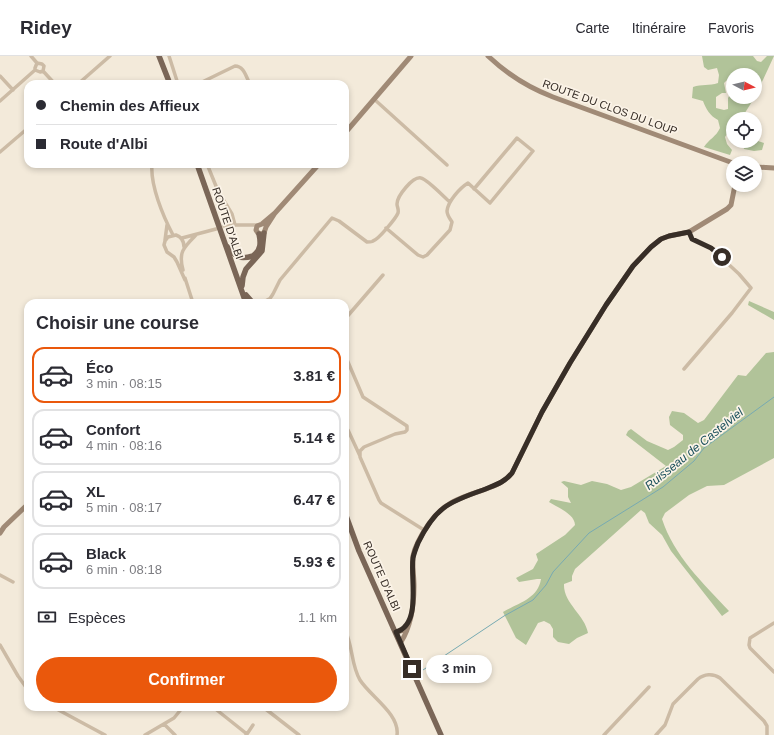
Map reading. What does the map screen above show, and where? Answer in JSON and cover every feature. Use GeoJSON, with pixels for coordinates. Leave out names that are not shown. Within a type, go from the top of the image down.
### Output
{"type":"FeatureCollection","features":[{"type":"Feature","properties":{"kind":"main road"},"geometry":{"type":"LineString","coordinates":[[159,56],[168,80]]}},
{"type":"Feature","properties":{"kind":"main road"},"geometry":{"type":"LineString","coordinates":[[163,56],[169,80]]}},
{"type":"Feature","properties":{"kind":"main road"},"geometry":{"type":"LineString","coordinates":[[164,69],[165,80]]}},
{"type":"Feature","properties":{"kind":"main road","name":"ROUTE D'ALBI"},"geometry":{"type":"LineString","coordinates":[[198,168],[245,299]]}},
{"type":"Feature","properties":{"kind":"main road"},"geometry":{"type":"LineString","coordinates":[[224,243],[237,257],[251,257],[256,254],[260,248],[261,229]]}},
{"type":"Feature","properties":{"kind":"main road"},"geometry":{"type":"LineString","coordinates":[[242,288],[243,276],[246,269],[262,251],[261,229]]}},
{"type":"Feature","properties":{"kind":"main road","name":"ROUTE D'ALBI"},"geometry":{"type":"LineString","coordinates":[[242,288],[250,299]]}},
{"type":"Feature","properties":{"kind":"main road","name":"ROUTE D'ALBI"},"geometry":{"type":"LineString","coordinates":[[349,524],[359,551],[401,642],[441,735]]}},
{"type":"Feature","properties":{"kind":"street"},"geometry":{"type":"LineString","coordinates":[[31,56],[37,63],[44,66],[43,71],[51,80]]}},
{"type":"Feature","properties":{"kind":"street"},"geometry":{"type":"LineString","coordinates":[[83,80],[110,56]]}},
{"type":"Feature","properties":{"kind":"street"},"geometry":{"type":"LineString","coordinates":[[169,56],[177,80]]}},
{"type":"Feature","properties":{"kind":"street"},"geometry":{"type":"LineString","coordinates":[[349,128],[411,56]]}},
{"type":"Feature","properties":{"kind":"street","name":"ROUTE DU CLOS DU LOUP"},"geometry":{"type":"LineString","coordinates":[[488,56],[512,76],[531,88],[552,98],[726,160]]}},
{"type":"Feature","properties":{"kind":"street"},"geometry":{"type":"LineString","coordinates":[[0,101],[35,70],[35,65],[37,63]]}},
{"type":"Feature","properties":{"kind":"street"},"geometry":{"type":"LineString","coordinates":[[206,80],[235,66],[243,69],[248,80]]}},
{"type":"Feature","properties":{"kind":"street"},"geometry":{"type":"LineString","coordinates":[[35,70],[40,72],[43,71]]}},
{"type":"Feature","properties":{"kind":"street"},"geometry":{"type":"LineString","coordinates":[[0,76],[12,90]]}},
{"type":"Feature","properties":{"kind":"street"},"geometry":{"type":"LineString","coordinates":[[374,99],[447,165]]}},
{"type":"Feature","properties":{"kind":"street"},"geometry":{"type":"LineString","coordinates":[[0,152],[24,131]]}},
{"type":"Feature","properties":{"kind":"street"},"geometry":{"type":"LineString","coordinates":[[386,228],[418,255],[423,257],[427,255],[452,227],[452,222],[447,212],[450,202],[463,186],[468,183],[474,189],[490,203],[533,151],[517,138],[474,189]]}},
{"type":"Feature","properties":{"kind":"street"},"geometry":{"type":"LineString","coordinates":[[762,167],[774,168]]}},
{"type":"Feature","properties":{"kind":"street"},"geometry":{"type":"LineString","coordinates":[[152,168],[153,182],[167,223],[173,235]]}},
{"type":"Feature","properties":{"kind":"street"},"geometry":{"type":"LineString","coordinates":[[209,168],[218,191],[232,214],[235,225]]}},
{"type":"Feature","properties":{"kind":"street"},"geometry":{"type":"LineString","coordinates":[[224,226],[248,226],[261,229],[315,168]]}},
{"type":"Feature","properties":{"kind":"street"},"geometry":{"type":"LineString","coordinates":[[270,298],[280,280],[332,218],[339,221],[367,242],[373,241],[386,228],[397,214],[397,204],[400,195],[414,180],[418,178],[424,179],[450,202]]}},
{"type":"Feature","properties":{"kind":"street"},"geometry":{"type":"LineString","coordinates":[[401,642],[406,634],[410,619],[414,588],[413,557],[424,530],[438,512],[451,502],[498,485],[508,478],[512,473],[542,412],[570,363],[606,305],[633,266],[661,239],[689,232],[727,209],[731,205],[734,192]]}},
{"type":"Feature","properties":{"kind":"street"},"geometry":{"type":"LineString","coordinates":[[167,223],[165,249],[178,262],[192,299]]}},
{"type":"Feature","properties":{"kind":"street"},"geometry":{"type":"LineString","coordinates":[[165,241],[168,237],[173,235],[182,238],[216,229]]}},
{"type":"Feature","properties":{"kind":"street"},"geometry":{"type":"LineString","coordinates":[[684,369],[751,288],[739,274],[711,248],[692,239],[689,232]]}},
{"type":"Feature","properties":{"kind":"street"},"geometry":{"type":"LineString","coordinates":[[171,254],[178,254],[196,235]]}},
{"type":"Feature","properties":{"kind":"street"},"geometry":{"type":"LineString","coordinates":[[182,238],[184,244],[181,262],[185,280]]}},
{"type":"Feature","properties":{"kind":"street"},"geometry":{"type":"LineString","coordinates":[[349,314],[383,275]]}},
{"type":"Feature","properties":{"kind":"street"},"geometry":{"type":"LineString","coordinates":[[349,364],[363,397],[407,426],[407,430],[405,432],[395,434],[364,447],[360,451],[360,457]]}},
{"type":"Feature","properties":{"kind":"street"},"geometry":{"type":"LineString","coordinates":[[349,432],[381,503],[424,530]]}},
{"type":"Feature","properties":{"kind":"street"},"geometry":{"type":"LineString","coordinates":[[0,533],[4,527],[24,508]]}},
{"type":"Feature","properties":{"kind":"street"},"geometry":{"type":"LineString","coordinates":[[0,575],[13,582]]}},
{"type":"Feature","properties":{"kind":"street"},"geometry":{"type":"LineString","coordinates":[[396,632],[404,630],[410,619]]}},
{"type":"Feature","properties":{"kind":"street"},"geometry":{"type":"LineString","coordinates":[[774,623],[750,638],[749,645],[750,648],[774,672]]}},
{"type":"Feature","properties":{"kind":"street"},"geometry":{"type":"LineString","coordinates":[[349,638],[355,668],[360,680],[386,707],[396,726],[396,735]]}},
{"type":"Feature","properties":{"kind":"street"},"geometry":{"type":"LineString","coordinates":[[0,645],[24,684]]}},
{"type":"Feature","properties":{"kind":"street"},"geometry":{"type":"LineString","coordinates":[[656,735],[665,725],[673,704],[698,679],[702,676],[710,675],[720,678],[764,721],[767,726],[767,735]]}},
{"type":"Feature","properties":{"kind":"street"},"geometry":{"type":"LineString","coordinates":[[604,735],[649,687]]}},
{"type":"Feature","properties":{"kind":"street"},"geometry":{"type":"LineString","coordinates":[[60,711],[105,735]]}},
{"type":"Feature","properties":{"kind":"street"},"geometry":{"type":"LineString","coordinates":[[145,735],[174,718],[180,711]]}},
{"type":"Feature","properties":{"kind":"street"},"geometry":{"type":"LineString","coordinates":[[218,711],[246,735],[253,725]]}},
{"type":"Feature","properties":{"kind":"street"},"geometry":{"type":"LineString","coordinates":[[268,711],[299,735]]}},
{"type":"Feature","properties":{"kind":"street"},"geometry":{"type":"LineString","coordinates":[[164,724],[175,735]]}},
{"type":"Feature","properties":{"kind":"green space"},"geometry":{"type":"Polygon","coordinates":[[[702,56],[753,56],[757,61],[761,62],[767,56],[774,56],[762,82],[762,68],[726,68],[726,81],[724,83],[726,93],[722,93],[716,97],[716,108],[724,110],[728,109],[728,104],[751,104],[745,112],[726,112],[726,148],[730,148],[732,150],[730,155],[704,147],[717,134],[720,128],[718,120],[705,107],[703,101],[692,98],[693,87],[718,83],[719,75],[717,68],[708,70],[704,67],[702,56]]]}},
{"type":"Feature","properties":{"kind":"green space"},"geometry":{"type":"Polygon","coordinates":[[[762,142],[764,143],[762,150],[754,151],[744,149],[762,148],[762,142]]]}},
{"type":"Feature","properties":{"kind":"green space"},"geometry":{"type":"Polygon","coordinates":[[[749,301],[774,312],[774,320],[748,305],[749,301]]]}},
{"type":"Feature","properties":{"kind":"green space"},"geometry":{"type":"Polygon","coordinates":[[[774,352],[774,458],[724,485],[707,486],[689,495],[665,513],[662,519],[674,545],[690,568],[729,611],[722,616],[671,551],[662,535],[649,523],[645,513],[641,510],[575,569],[572,576],[572,581],[564,584],[567,597],[583,620],[588,633],[569,644],[558,642],[553,637],[553,629],[550,624],[544,621],[538,623],[526,645],[516,638],[503,612],[532,596],[539,586],[541,579],[519,582],[516,578],[533,569],[538,560],[536,554],[565,535],[575,525],[569,514],[549,502],[551,499],[571,503],[568,497],[568,488],[561,482],[564,481],[581,485],[592,481],[607,484],[621,490],[631,487],[666,466],[626,435],[628,431],[631,429],[647,441],[668,450],[674,447],[683,440],[683,435],[670,425],[669,417],[672,411],[684,413],[698,423],[704,420],[738,375],[746,376],[766,353],[774,352]]]}},
{"type":"Feature","properties":{"kind":"waterway","name":"Ruisseau de Castelviel"},"geometry":{"type":"LineString","coordinates":[[417,674],[504,616],[533,600],[546,585],[553,572],[589,533],[663,487],[694,461],[704,448],[774,397]]}},
{"type":"Feature","properties":{"kind":"route"},"geometry":{"type":"LineString","coordinates":[[412,669],[396,632],[404,630],[410,619],[413,606],[414,588],[413,557],[414,551],[424,530],[438,512],[451,502],[498,485],[508,478],[512,473],[542,412],[606,305],[633,266],[656,243],[669,236],[689,232],[692,239],[711,248],[722,257]]}}]}
